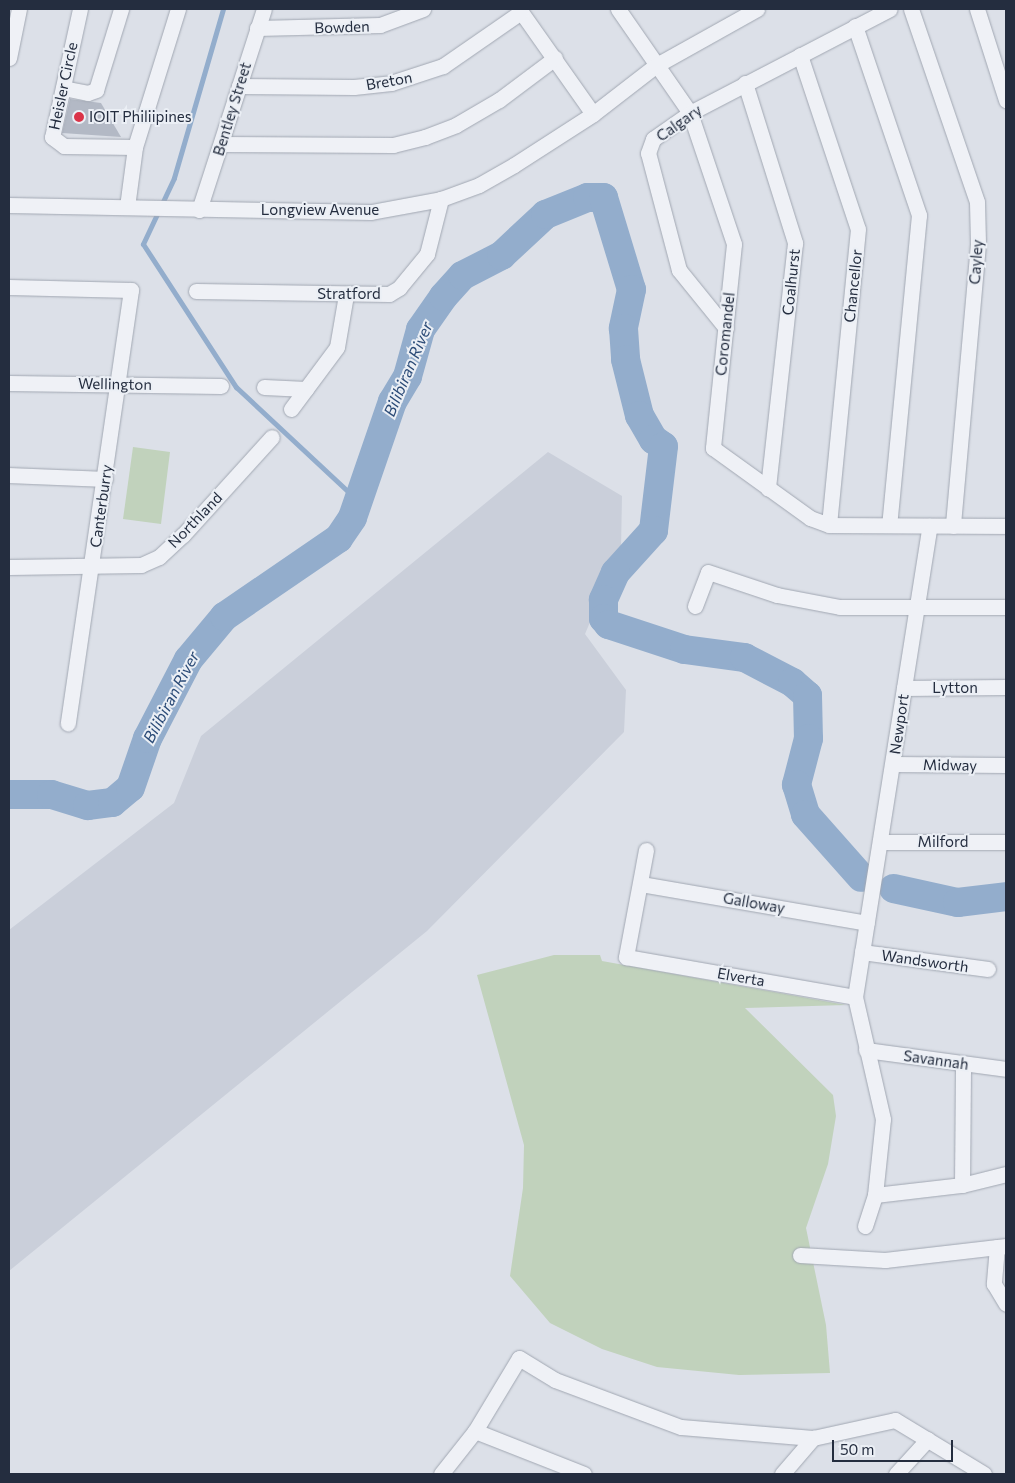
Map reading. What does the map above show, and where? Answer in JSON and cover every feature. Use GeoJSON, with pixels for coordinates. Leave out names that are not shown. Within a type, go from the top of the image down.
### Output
{"type":"FeatureCollection","features":[{"type":"Feature","properties":{"kind":"street"},"geometry":{"type":"LineString","coordinates":[[9,58],[19,9]]}},
{"type":"Feature","properties":{"kind":"street","name":"Heisler Circle"},"geometry":{"type":"LineString","coordinates":[[80,9],[52,136],[64,146],[135,147]]}},
{"type":"Feature","properties":{"kind":"street"},"geometry":{"type":"LineString","coordinates":[[63,88],[88,93],[96,90],[121,9]]}},
{"type":"Feature","properties":{"kind":"street"},"geometry":{"type":"LineString","coordinates":[[127,207],[135,147],[178,9]]}},
{"type":"Feature","properties":{"kind":"street","name":"Bentley Street"},"geometry":{"type":"LineString","coordinates":[[199,210],[222,144],[264,9]]}},
{"type":"Feature","properties":{"kind":"street","name":"Bowden"},"geometry":{"type":"LineString","coordinates":[[258,28],[380,26],[423,9]]}},
{"type":"Feature","properties":{"kind":"street","name":"Coromandel"},"geometry":{"type":"LineString","coordinates":[[618,9],[655,66],[690,113],[734,244],[714,448],[810,518],[829,525],[1006,526]]}},
{"type":"Feature","properties":{"kind":"street","name":"Longview Avenue"},"geometry":{"type":"LineString","coordinates":[[9,205],[371,212],[441,198],[479,185],[593,114],[655,66],[757,9]]}},
{"type":"Feature","properties":{"kind":"street","name":"Calgary"},"geometry":{"type":"LineString","coordinates":[[726,328],[679,270],[648,153],[652,139],[690,113],[890,9]]}},
{"type":"Feature","properties":{"kind":"street","name":"Cayley"},"geometry":{"type":"LineString","coordinates":[[911,9],[977,202],[978,244],[954,526]]}},
{"type":"Feature","properties":{"kind":"street"},"geometry":{"type":"LineString","coordinates":[[977,9],[1006,100]]}},
{"type":"Feature","properties":{"kind":"street"},"geometry":{"type":"LineString","coordinates":[[520,10],[593,114]]}},
{"type":"Feature","properties":{"kind":"street","name":"Breton"},"geometry":{"type":"LineString","coordinates":[[239,86],[391,83],[442,66],[520,10]]}},
{"type":"Feature","properties":{"kind":"street"},"geometry":{"type":"LineString","coordinates":[[855,26],[919,215],[889,525]]}},
{"type":"Feature","properties":{"kind":"street","name":"Chancellor"},"geometry":{"type":"LineString","coordinates":[[800,55],[858,229],[829,525]]}},
{"type":"Feature","properties":{"kind":"street"},"geometry":{"type":"LineString","coordinates":[[222,144],[393,145],[425,137],[456,125],[500,100],[555,58]]}},
{"type":"Feature","properties":{"kind":"street","name":"Coalhurst"},"geometry":{"type":"LineString","coordinates":[[745,83],[796,243],[768,489]]}},
{"type":"Feature","properties":{"kind":"street","name":"Stratford"},"geometry":{"type":"LineString","coordinates":[[196,291],[346,295],[389,294],[399,288],[426,254],[441,198]]}},
{"type":"Feature","properties":{"kind":"street","name":"Canterburry"},"geometry":{"type":"LineString","coordinates":[[9,287],[131,290],[68,723]]}},
{"type":"Feature","properties":{"kind":"street"},"geometry":{"type":"LineString","coordinates":[[291,409],[337,348],[346,295]]}},
{"type":"Feature","properties":{"kind":"street","name":"Wellington"},"geometry":{"type":"LineString","coordinates":[[9,383],[221,386]]}},
{"type":"Feature","properties":{"kind":"street"},"geometry":{"type":"LineString","coordinates":[[264,387],[306,389]]}},
{"type":"Feature","properties":{"kind":"street","name":"Northland"},"geometry":{"type":"LineString","coordinates":[[9,567],[141,564],[159,557],[272,437]]}},
{"type":"Feature","properties":{"kind":"street"},"geometry":{"type":"LineString","coordinates":[[9,475],[104,479]]}},
{"type":"Feature","properties":{"kind":"street","name":"Newport"},"geometry":{"type":"LineString","coordinates":[[855,997],[930,526]]}},
{"type":"Feature","properties":{"kind":"street"},"geometry":{"type":"LineString","coordinates":[[695,606],[708,572],[777,595],[840,607],[1006,607]]}},
{"type":"Feature","properties":{"kind":"street","name":"Lytton"},"geometry":{"type":"LineString","coordinates":[[904,688],[1006,687]]}},
{"type":"Feature","properties":{"kind":"street","name":"Midway"},"geometry":{"type":"LineString","coordinates":[[893,764],[1006,766]]}},
{"type":"Feature","properties":{"kind":"street","name":"Milford"},"geometry":{"type":"LineString","coordinates":[[880,842],[1006,842]]}},
{"type":"Feature","properties":{"kind":"street"},"geometry":{"type":"LineString","coordinates":[[642,884],[646,850]]}},
{"type":"Feature","properties":{"kind":"street","name":"Galloway"},"geometry":{"type":"LineString","coordinates":[[642,884],[867,923]]}},
{"type":"Feature","properties":{"kind":"street","name":"Elverta"},"geometry":{"type":"LineString","coordinates":[[642,884],[626,957],[855,997]]}},
{"type":"Feature","properties":{"kind":"street","name":"Wandsworth"},"geometry":{"type":"LineString","coordinates":[[862,952],[988,969]]}},
{"type":"Feature","properties":{"kind":"street"},"geometry":{"type":"LineString","coordinates":[[855,997],[883,1119],[875,1195],[865,1226]]}},
{"type":"Feature","properties":{"kind":"street","name":"Savannah"},"geometry":{"type":"LineString","coordinates":[[866,1050],[1006,1069]]}},
{"type":"Feature","properties":{"kind":"street"},"geometry":{"type":"LineString","coordinates":[[962,1185],[963,1064]]}},
{"type":"Feature","properties":{"kind":"street"},"geometry":{"type":"LineString","coordinates":[[875,1195],[962,1185],[1006,1174]]}},
{"type":"Feature","properties":{"kind":"street"},"geometry":{"type":"LineString","coordinates":[[800,1255],[885,1260],[1002,1246],[994,1284],[1006,1304]]}},
{"type":"Feature","properties":{"kind":"street"},"geometry":{"type":"LineString","coordinates":[[441,1474],[475,1431],[519,1358],[555,1380],[681,1427],[813,1438],[895,1420],[984,1474]]}},
{"type":"Feature","properties":{"kind":"street"},"geometry":{"type":"LineString","coordinates":[[475,1431],[584,1474]]}},
{"type":"Feature","properties":{"kind":"street"},"geometry":{"type":"LineString","coordinates":[[782,1474],[813,1438]]}},
{"type":"Feature","properties":{"kind":"street"},"geometry":{"type":"LineString","coordinates":[[896,1474],[928,1439]]}},
{"type":"Feature","properties":{"kind":"shaded area"},"geometry":{"type":"Polygon","coordinates":[[[548,452],[622,496],[621,549],[585,634],[626,690],[624,732],[427,931],[9,1271],[9,930],[174,803],[201,736],[548,452]]]}},
{"type":"Feature","properties":{"kind":"green space"},"geometry":{"type":"Polygon","coordinates":[[[133,447],[170,452],[161,524],[123,519],[133,447]]]}},
{"type":"Feature","properties":{"kind":"green space"},"geometry":{"type":"Polygon","coordinates":[[[554,955],[600,955],[602,961],[846,1005],[745,1008],[833,1095],[836,1116],[828,1164],[806,1228],[826,1325],[830,1373],[739,1375],[657,1367],[602,1349],[550,1323],[510,1276],[523,1188],[524,1145],[477,975],[554,955]]]}},
{"type":"Feature","properties":{"kind":"building","name":"IOIT Philiipines"},"geometry":{"type":"Polygon","coordinates":[[[70,99],[101,103],[121,137],[62,133],[70,99]]]}},
{"type":"Feature","properties":{"kind":"waterway"},"geometry":{"type":"LineString","coordinates":[[223,9],[174,178],[143,244],[236,387],[357,500]]}},
{"type":"Feature","properties":{"kind":"waterway","name":"Bilibiran River"},"geometry":{"type":"LineString","coordinates":[[9,794],[51,794],[87,805],[112,802],[130,787],[147,738],[188,659],[224,616],[338,538],[352,517],[392,401],[407,376],[420,329],[443,296],[462,275],[501,255],[545,214],[587,197],[603,197],[631,289],[623,328],[625,359],[639,415],[653,439],[663,446],[653,530],[615,572],[603,599],[603,618],[608,624],[684,649],[744,657],[792,682],[807,695],[808,738],[796,784],[805,814],[861,877]]}},
{"type":"Feature","properties":{"kind":"waterway","name":"Bilibiran River"},"geometry":{"type":"LineString","coordinates":[[893,888],[957,902],[1006,896]]}},
{"type":"Feature","properties":{"kind":"place","name":"IOIT Philiipines"},"geometry":{"type":"Point","coordinates":[79,117]}}]}
